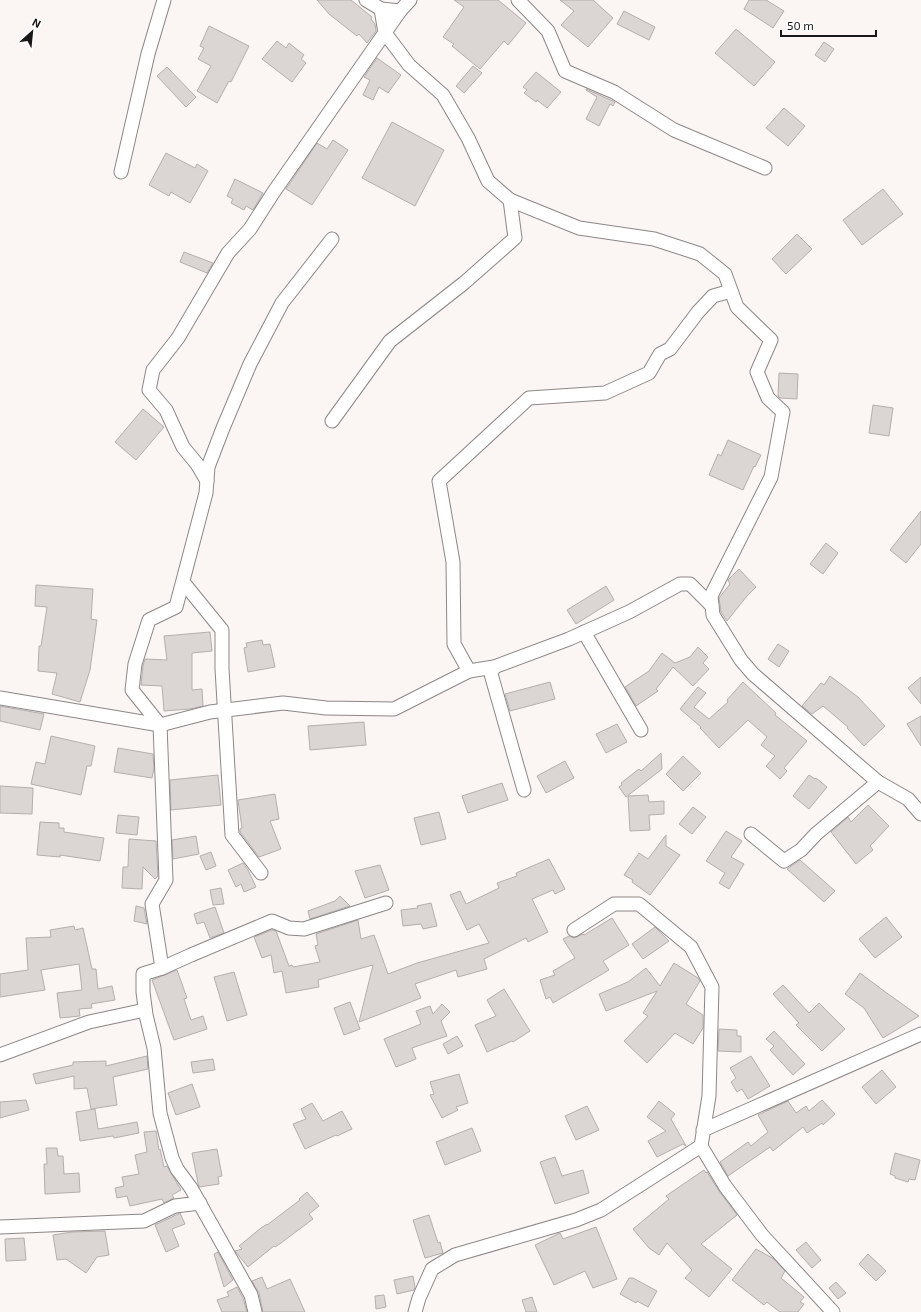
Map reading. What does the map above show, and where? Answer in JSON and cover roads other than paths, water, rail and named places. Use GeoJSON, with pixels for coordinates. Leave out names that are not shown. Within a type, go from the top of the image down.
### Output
{"type":"FeatureCollection","features":[{"type":"Feature","properties":{"kind":"street"},"geometry":{"type":"LineString","coordinates":[[120,172],[148,54],[164,0]]}},
{"type":"Feature","properties":{"kind":"street"},"geometry":{"type":"LineString","coordinates":[[366,0],[381,9],[400,11]]}},
{"type":"Feature","properties":{"kind":"street"},"geometry":{"type":"LineString","coordinates":[[207,481],[197,464],[183,447],[166,410],[149,390],[153,370],[178,338],[228,253],[250,229],[273,193],[400,11],[410,0]]}},
{"type":"Feature","properties":{"kind":"street"},"geometry":{"type":"LineString","coordinates":[[518,0],[548,31],[565,71],[614,92],[674,130],[765,168]]}},
{"type":"Feature","properties":{"kind":"street"},"geometry":{"type":"LineString","coordinates":[[381,9],[385,33],[409,65],[443,95],[468,138],[488,181],[510,200],[579,228],[654,239],[700,254],[725,274],[737,307],[771,340],[757,372],[768,398],[783,412],[771,477],[711,596],[712,615],[741,660],[753,674],[878,782],[908,799],[921,814]]}},
{"type":"Feature","properties":{"kind":"street"},"geometry":{"type":"LineString","coordinates":[[332,421],[390,341],[464,283],[515,238],[510,200]]}},
{"type":"Feature","properties":{"kind":"street"},"geometry":{"type":"LineString","coordinates":[[162,968],[152,904],[166,880],[160,725],[132,690],[135,664],[149,620],[176,607],[206,493],[208,467],[250,364],[282,303],[332,239]]}},
{"type":"Feature","properties":{"kind":"street"},"geometry":{"type":"LineString","coordinates":[[469,671],[454,644],[453,562],[439,481],[529,398],[605,392],[649,372],[660,354],[670,350],[698,312],[713,296],[731,291]]}},
{"type":"Feature","properties":{"kind":"street"},"geometry":{"type":"LineString","coordinates":[[183,582],[222,630],[222,669],[232,835],[261,874]]}},
{"type":"Feature","properties":{"kind":"street"},"geometry":{"type":"LineString","coordinates":[[0,698],[160,725],[210,712],[283,703],[326,708],[394,709],[469,671],[494,667],[569,639],[629,612],[680,584],[690,584],[712,606]]}},
{"type":"Feature","properties":{"kind":"street"},"geometry":{"type":"LineString","coordinates":[[584,632],[641,730]]}},
{"type":"Feature","properties":{"kind":"street"},"geometry":{"type":"LineString","coordinates":[[494,667],[491,674],[524,790]]}},
{"type":"Feature","properties":{"kind":"street"},"geometry":{"type":"LineString","coordinates":[[751,834],[784,861],[801,850],[816,834],[878,782]]}},
{"type":"Feature","properties":{"kind":"street"},"geometry":{"type":"LineString","coordinates":[[255,1312],[251,1295],[200,1203],[177,1169],[172,1158],[160,1113],[154,1048],[145,1010],[143,974],[162,968],[272,921],[289,928],[304,929],[386,903]]}},
{"type":"Feature","properties":{"kind":"street"},"geometry":{"type":"LineString","coordinates":[[574,930],[614,904],[639,904],[691,947],[712,987],[709,1096],[701,1146],[725,1186],[762,1235],[833,1312]]}},
{"type":"Feature","properties":{"kind":"street"},"geometry":{"type":"LineString","coordinates":[[0,1055],[89,1022],[145,1010]]}},
{"type":"Feature","properties":{"kind":"street"},"geometry":{"type":"LineString","coordinates":[[703,1130],[921,1034]]}},
{"type":"Feature","properties":{"kind":"street"},"geometry":{"type":"LineString","coordinates":[[415,1312],[419,1298],[432,1269],[455,1255],[576,1220],[600,1210],[701,1146]]}},
{"type":"Feature","properties":{"kind":"street"},"geometry":{"type":"LineString","coordinates":[[0,1227],[144,1221],[175,1206],[200,1203]]}}]}
